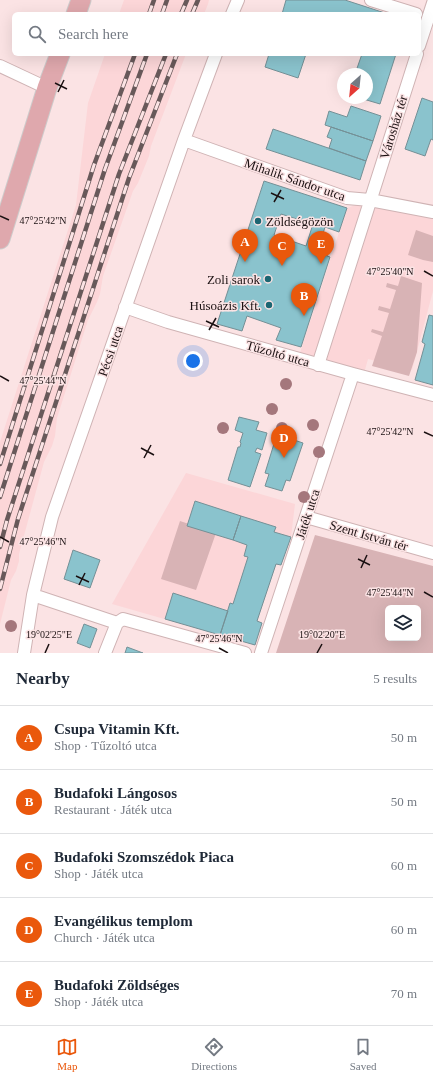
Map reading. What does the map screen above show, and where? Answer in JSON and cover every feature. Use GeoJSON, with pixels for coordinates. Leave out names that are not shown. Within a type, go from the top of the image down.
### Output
{"type":"FeatureCollection","features":[{"type":"Feature","properties":{"kind":"main road"},"geometry":{"type":"LineString","coordinates":[[77,12],[81,0]]}},
{"type":"Feature","properties":{"kind":"main road"},"geometry":{"type":"LineString","coordinates":[[0,239],[47,88],[59,56]]}},
{"type":"Feature","properties":{"kind":"street"},"geometry":{"type":"LineString","coordinates":[[233,12],[238,0]]}},
{"type":"Feature","properties":{"kind":"street"},"geometry":{"type":"LineString","coordinates":[[371,0],[410,12]]}},
{"type":"Feature","properties":{"kind":"street"},"geometry":{"type":"LineString","coordinates":[[421,39],[427,17],[433,3]]}},
{"type":"Feature","properties":{"kind":"street","name":"Pécsi utca"},"geometry":{"type":"LineString","coordinates":[[24,653],[33,595],[52,517],[184,140],[215,56]]}},
{"type":"Feature","properties":{"kind":"street","name":"Városház tér"},"geometry":{"type":"LineString","coordinates":[[370,200],[415,56]]}},
{"type":"Feature","properties":{"kind":"street"},"geometry":{"type":"LineString","coordinates":[[0,66],[47,88]]}},
{"type":"Feature","properties":{"kind":"street","name":"Mihalik Sándor utca"},"geometry":{"type":"LineString","coordinates":[[184,140],[347,198],[370,200],[433,212]]}},
{"type":"Feature","properties":{"kind":"street"},"geometry":{"type":"LineString","coordinates":[[318,365],[370,200]]}},
{"type":"Feature","properties":{"kind":"street","name":"Tűzoltó utca"},"geometry":{"type":"LineString","coordinates":[[125,307],[168,322],[318,365],[433,395]]}},
{"type":"Feature","properties":{"kind":"street","name":"Játék utca"},"geometry":{"type":"LineString","coordinates":[[261,653],[353,374]]}},
{"type":"Feature","properties":{"kind":"street","name":"Szent István tér"},"geometry":{"type":"LineString","coordinates":[[306,517],[433,553]]}},
{"type":"Feature","properties":{"kind":"street"},"geometry":{"type":"LineString","coordinates":[[33,595],[117,623]]}},
{"type":"Feature","properties":{"kind":"street"},"geometry":{"type":"LineString","coordinates":[[105,653],[117,623],[123,619],[245,653]]}},
{"type":"Feature","properties":{"kind":"shaded area"},"geometry":{"type":"Polygon","coordinates":[[[124,0],[209,0],[205,12],[120,12],[124,0]]]}},
{"type":"Feature","properties":{"kind":"shaded area"},"geometry":{"type":"Polygon","coordinates":[[[104,56],[185,56],[151,146],[149,156],[138,183],[133,191],[103,276],[100,294],[88,320],[57,418],[52,446],[44,462],[19,554],[19,561],[11,580],[0,624],[0,442],[76,205],[88,103],[104,56]]]}},
{"type":"Feature","properties":{"kind":"shaded area"},"geometry":{"type":"Polygon","coordinates":[[[370,200],[433,212],[433,291],[412,370],[368,359],[363,377],[298,359],[347,208],[370,200]]]}},
{"type":"Feature","properties":{"kind":"shaded area"},"geometry":{"type":"Polygon","coordinates":[[[416,230],[433,236],[433,262],[408,255],[416,230]]]}},
{"type":"Feature","properties":{"kind":"shaded area"},"geometry":{"type":"Polygon","coordinates":[[[401,276],[422,283],[417,352],[409,376],[372,366],[382,336],[371,332],[372,329],[383,332],[389,313],[378,310],[379,306],[390,309],[396,290],[386,287],[387,283],[398,286],[401,276]]]}},
{"type":"Feature","properties":{"kind":"shaded area"},"geometry":{"type":"Polygon","coordinates":[[[186,473],[295,504],[291,537],[281,565],[276,564],[257,621],[262,623],[255,645],[112,604],[186,473]]]}},
{"type":"Feature","properties":{"kind":"shaded area"},"geometry":{"type":"Polygon","coordinates":[[[180,521],[216,533],[196,590],[161,579],[180,521]]]}},
{"type":"Feature","properties":{"kind":"shaded area"},"geometry":{"type":"Polygon","coordinates":[[[315,535],[433,566],[433,653],[276,653],[315,535]]]}},
{"type":"Feature","properties":{"kind":"building"},"geometry":{"type":"Polygon","coordinates":[[[286,0],[345,0],[382,12],[283,12],[286,0]]]}},
{"type":"Feature","properties":{"kind":"building"},"geometry":{"type":"Polygon","coordinates":[[[268,56],[305,56],[298,78],[265,67],[268,56]]]}},
{"type":"Feature","properties":{"kind":"building"},"geometry":{"type":"Polygon","coordinates":[[[361,56],[395,56],[380,104],[373,102],[373,68],[357,68],[361,56]]]}},
{"type":"Feature","properties":{"kind":"building"},"geometry":{"type":"Polygon","coordinates":[[[422,98],[433,102],[433,140],[431,139],[425,156],[405,149],[422,98]]]}},
{"type":"Feature","properties":{"kind":"building"},"geometry":{"type":"Polygon","coordinates":[[[351,106],[381,116],[373,141],[325,125],[329,111],[347,117],[351,106]]]}},
{"type":"Feature","properties":{"kind":"building"},"geometry":{"type":"Polygon","coordinates":[[[331,127],[373,141],[366,161],[329,148],[332,139],[327,137],[331,127]]]}},
{"type":"Feature","properties":{"kind":"building"},"geometry":{"type":"Polygon","coordinates":[[[273,129],[366,161],[360,180],[266,149],[273,129]]]}},
{"type":"Feature","properties":{"kind":"building"},"geometry":{"type":"Polygon","coordinates":[[[264,181],[347,208],[339,232],[325,227],[318,250],[327,253],[327,256],[330,257],[301,347],[276,340],[281,328],[247,316],[242,331],[217,324],[264,181]],[[281,214],[274,235],[306,246],[313,224],[281,214]]]}},
{"type":"Feature","properties":{"kind":"building"},"geometry":{"type":"Polygon","coordinates":[[[429,315],[433,316],[433,385],[415,380],[425,344],[422,342],[429,315]]]}},
{"type":"Feature","properties":{"kind":"building"},"geometry":{"type":"Polygon","coordinates":[[[239,417],[259,422],[256,430],[267,433],[262,450],[257,448],[255,452],[261,454],[250,487],[228,480],[238,447],[240,447],[243,433],[235,430],[239,417]]]}},
{"type":"Feature","properties":{"kind":"building"},"geometry":{"type":"Polygon","coordinates":[[[277,434],[295,438],[294,440],[303,443],[290,481],[286,480],[282,491],[265,486],[269,474],[265,473],[277,434]]]}},
{"type":"Feature","properties":{"kind":"building"},"geometry":{"type":"Polygon","coordinates":[[[195,501],[241,516],[233,540],[187,526],[195,501]]]}},
{"type":"Feature","properties":{"kind":"building"},"geometry":{"type":"Polygon","coordinates":[[[241,516],[276,527],[274,532],[291,537],[281,565],[276,564],[257,621],[262,623],[255,645],[220,635],[230,603],[233,604],[248,557],[244,556],[247,545],[233,540],[241,516]]]}},
{"type":"Feature","properties":{"kind":"building"},"geometry":{"type":"Polygon","coordinates":[[[73,550],[100,560],[90,588],[64,579],[73,550]]]}},
{"type":"Feature","properties":{"kind":"building"},"geometry":{"type":"Polygon","coordinates":[[[173,593],[228,611],[220,635],[165,619],[173,593]]]}},
{"type":"Feature","properties":{"kind":"building"},"geometry":{"type":"Polygon","coordinates":[[[84,624],[97,629],[90,648],[77,643],[84,624]]]}},
{"type":"Feature","properties":{"kind":"building"},"geometry":{"type":"Polygon","coordinates":[[[127,647],[143,653],[125,653],[127,647]]]}},
{"type":"Feature","properties":{"kind":"railway"},"geometry":{"type":"LineString","coordinates":[[150,12],[154,0]]}},
{"type":"Feature","properties":{"kind":"railway"},"geometry":{"type":"LineString","coordinates":[[163,12],[167,0]]}},
{"type":"Feature","properties":{"kind":"railway"},"geometry":{"type":"LineString","coordinates":[[182,12],[187,0]]}},
{"type":"Feature","properties":{"kind":"railway"},"geometry":{"type":"LineString","coordinates":[[193,12],[198,0]]}},
{"type":"Feature","properties":{"kind":"railway"},"geometry":{"type":"LineString","coordinates":[[0,464],[94,165],[134,56]]}},
{"type":"Feature","properties":{"kind":"railway"},"geometry":{"type":"LineString","coordinates":[[0,497],[105,169],[146,56]]}},
{"type":"Feature","properties":{"kind":"railway"},"geometry":{"type":"LineString","coordinates":[[0,547],[7,520],[119,174],[165,56]]}},
{"type":"Feature","properties":{"kind":"railway"},"geometry":{"type":"LineString","coordinates":[[0,589],[18,519],[129,178],[176,56]]}},
{"type":"Feature","properties":{"kind":"place","name":"Zöldségözön"},"geometry":{"type":"Point","coordinates":[258,221]}},
{"type":"Feature","properties":{"kind":"place","name":"Csupa Vitamin Kft."},"geometry":{"type":"Point","coordinates":[245,262]}},
{"type":"Feature","properties":{"kind":"place","name":"Budafoki Zöldséges"},"geometry":{"type":"Point","coordinates":[321,264]}},
{"type":"Feature","properties":{"kind":"place","name":"Budafoki Szomszédok Piaca"},"geometry":{"type":"Point","coordinates":[282,266]}},
{"type":"Feature","properties":{"kind":"place","name":"Zoli sarok"},"geometry":{"type":"Point","coordinates":[268,279]}},
{"type":"Feature","properties":{"kind":"place","name":"Húsoázis Kft."},"geometry":{"type":"Point","coordinates":[269,305]}},
{"type":"Feature","properties":{"kind":"place","name":"Budafoki Lángosos"},"geometry":{"type":"Point","coordinates":[304,316]}},
{"type":"Feature","properties":{"kind":"place","name":"Evangélikus templom"},"geometry":{"type":"Point","coordinates":[284,458]}}]}
